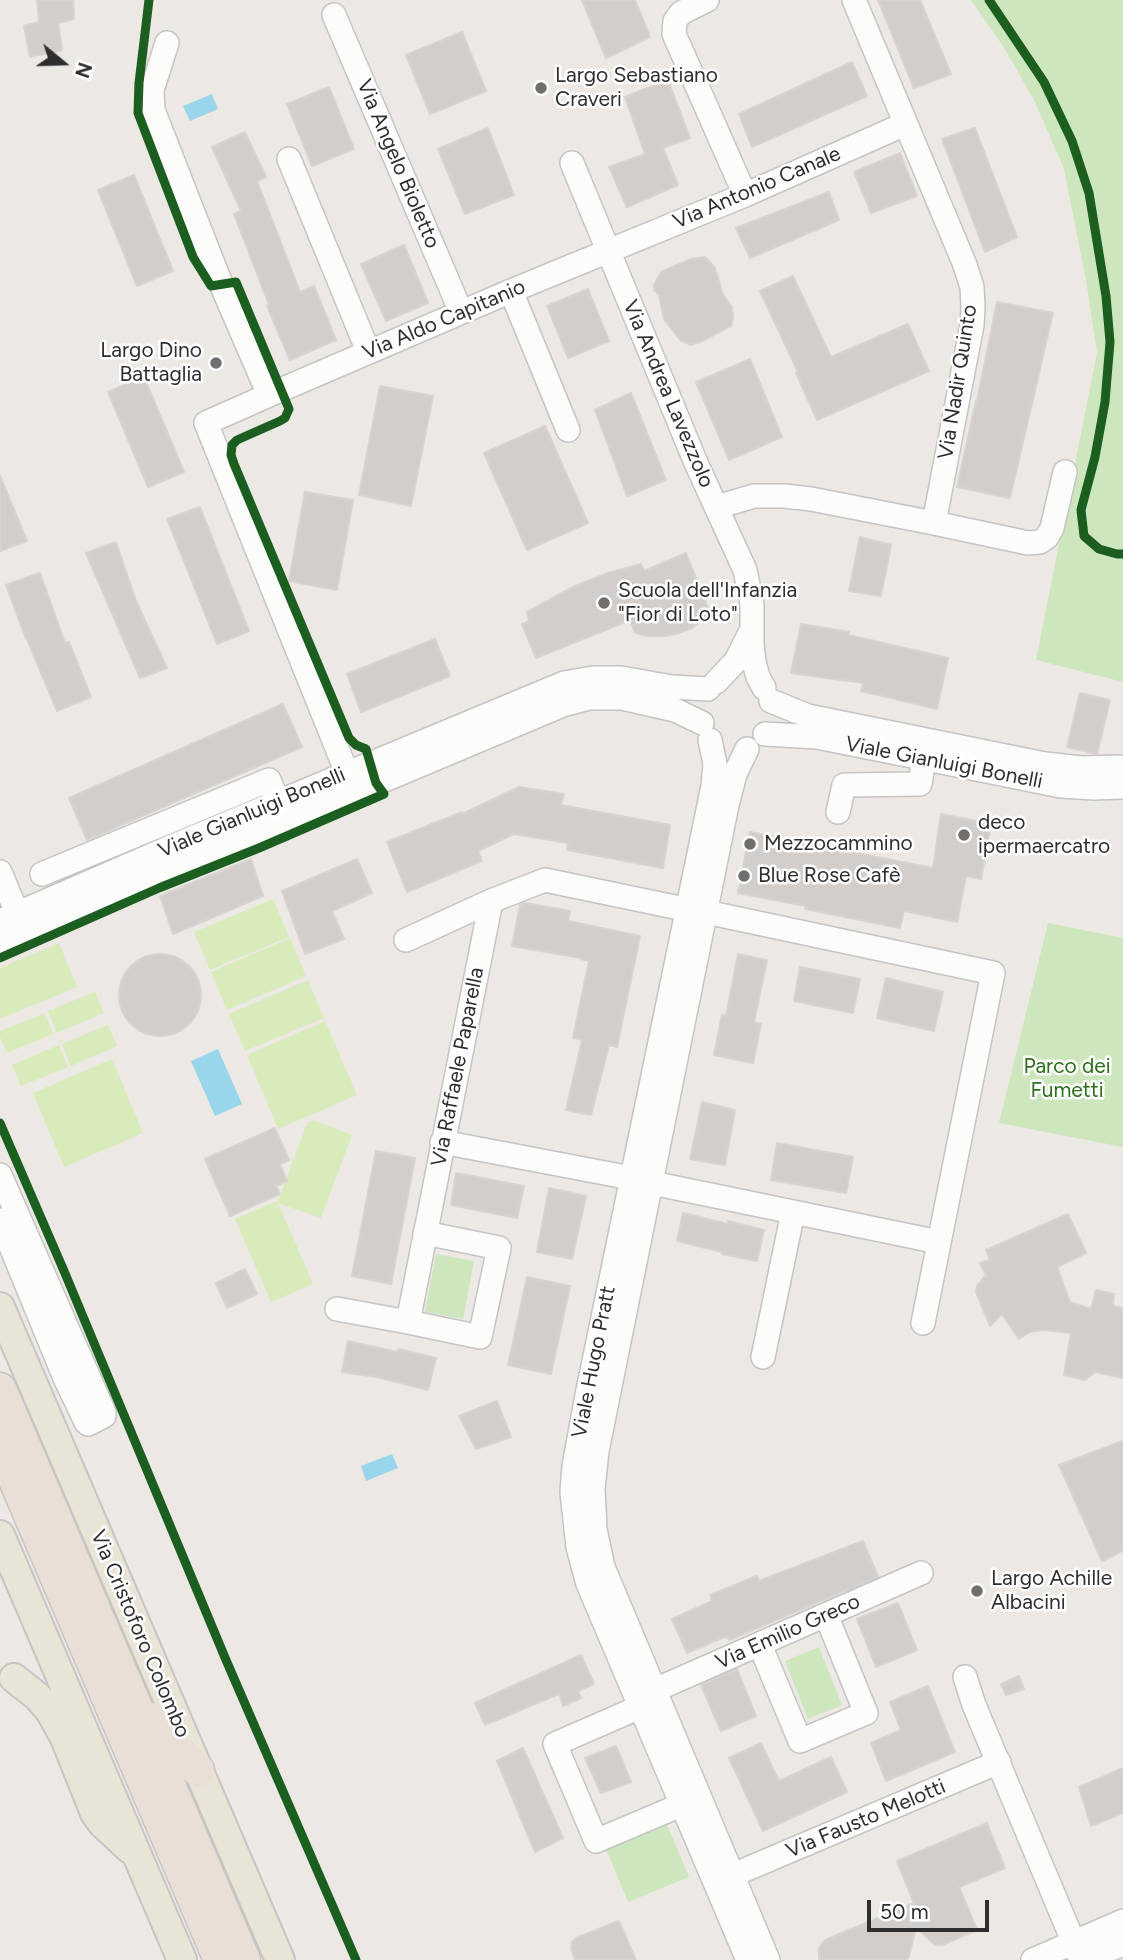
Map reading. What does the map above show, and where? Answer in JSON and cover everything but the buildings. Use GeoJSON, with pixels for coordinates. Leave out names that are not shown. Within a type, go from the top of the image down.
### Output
{"type":"FeatureCollection","features":[{"type":"Feature","properties":{"kind":"highway","name":"Via Cristoforo Colombo"},"geometry":{"type":"LineString","coordinates":[[0,1389],[244,1960]]}},
{"type":"Feature","properties":{"kind":"highway"},"geometry":{"type":"LineString","coordinates":[[0,1445],[220,1960]]}},
{"type":"Feature","properties":{"kind":"highway"},"geometry":{"type":"LineString","coordinates":[[81,1577],[157,1727],[198,1770]]}},
{"type":"Feature","properties":{"kind":"main road","name":"Via Cristoforo Colombo"},"geometry":{"type":"LineString","coordinates":[[0,1307],[280,1960]]}},
{"type":"Feature","properties":{"kind":"main road"},"geometry":{"type":"LineString","coordinates":[[0,1535],[182,1960]]}},
{"type":"Feature","properties":{"kind":"main road"},"geometry":{"type":"LineString","coordinates":[[7,1675],[38,1696],[55,1719],[95,1813],[102,1823],[138,1856]]}},
{"type":"Feature","properties":{"kind":"street"},"geometry":{"type":"LineString","coordinates":[[708,0],[681,13],[675,20],[674,34],[745,195]]}},
{"type":"Feature","properties":{"kind":"street","name":"Via Nadir Quinto"},"geometry":{"type":"LineString","coordinates":[[854,0],[968,272],[973,297],[972,325],[934,523]]}},
{"type":"Feature","properties":{"kind":"street","name":"Via Angelo Bioletto"},"geometry":{"type":"LineString","coordinates":[[334,15],[461,312]]}},
{"type":"Feature","properties":{"kind":"street"},"geometry":{"type":"LineString","coordinates":[[166,43],[152,90],[153,110],[226,295],[275,392],[206,423],[352,783]]}},
{"type":"Feature","properties":{"kind":"street","name":"Via Antonio Canale"},"geometry":{"type":"LineString","coordinates":[[607,251],[745,195],[905,124]]}},
{"type":"Feature","properties":{"kind":"street"},"geometry":{"type":"LineString","coordinates":[[289,159],[369,351]]}},
{"type":"Feature","properties":{"kind":"street","name":"Via Andrea Lavezzolo"},"geometry":{"type":"LineString","coordinates":[[572,163],[696,463],[748,581],[752,604],[754,662],[767,695]]}},
{"type":"Feature","properties":{"kind":"street","name":"Via Aldo Capitanio"},"geometry":{"type":"LineString","coordinates":[[275,392],[607,251]]}},
{"type":"Feature","properties":{"kind":"street"},"geometry":{"type":"LineString","coordinates":[[511,291],[568,430]]}},
{"type":"Feature","properties":{"kind":"street"},"geometry":{"type":"LineString","coordinates":[[717,507],[754,496],[792,496],[1028,543],[1040,542],[1052,528],[1065,472]]}},
{"type":"Feature","properties":{"kind":"street"},"geometry":{"type":"LineString","coordinates":[[712,685],[728,677],[739,676],[751,680],[767,695],[772,718],[756,741],[730,750],[719,746],[706,731],[701,704],[712,685],[736,661],[752,627]]}},
{"type":"Feature","properties":{"kind":"street","name":"Viale Gianluigi Bonelli"},"geometry":{"type":"LineString","coordinates":[[14,922],[206,853],[523,698],[571,681],[600,677],[621,678],[672,688],[712,685]]}},
{"type":"Feature","properties":{"kind":"street","name":"Viale Gianluigi Bonelli"},"geometry":{"type":"LineString","coordinates":[[767,695],[808,716],[1045,764],[1081,768],[1123,767]]}},
{"type":"Feature","properties":{"kind":"street","name":"Viale Gianluigi Bonelli"},"geometry":{"type":"LineString","coordinates":[[0,942],[14,922],[278,802],[352,783],[581,699],[622,698],[675,710],[706,731]]}},
{"type":"Feature","properties":{"kind":"street","name":"Viale Hugo Pratt"},"geometry":{"type":"LineString","coordinates":[[697,911],[715,764],[706,731]]}},
{"type":"Feature","properties":{"kind":"street","name":"Viale Gianluigi Bonelli"},"geometry":{"type":"LineString","coordinates":[[756,741],[817,737],[1061,786],[1123,786]]}},
{"type":"Feature","properties":{"kind":"street","name":"Viale Hugo Pratt"},"geometry":{"type":"LineString","coordinates":[[756,741],[738,766],[732,783],[697,911],[641,1180],[579,1433],[572,1492],[578,1548],[588,1584],[733,1875],[768,1960]]}},
{"type":"Feature","properties":{"kind":"street"},"geometry":{"type":"LineString","coordinates":[[838,812],[844,785],[920,784],[924,760]]}},
{"type":"Feature","properties":{"kind":"street"},"geometry":{"type":"LineString","coordinates":[[42,874],[269,780],[278,802]]}},
{"type":"Feature","properties":{"kind":"street"},"geometry":{"type":"LineString","coordinates":[[0,872],[14,922]]}},
{"type":"Feature","properties":{"kind":"street"},"geometry":{"type":"LineString","coordinates":[[406,940],[491,901],[545,880],[993,973],[923,1323]]}},
{"type":"Feature","properties":{"kind":"street","name":"Via Raffaele Paparella"},"geometry":{"type":"LineString","coordinates":[[408,1322],[491,901]]}},
{"type":"Feature","properties":{"kind":"street"},"geometry":{"type":"LineString","coordinates":[[442,1142],[939,1242]]}},
{"type":"Feature","properties":{"kind":"street"},"geometry":{"type":"LineString","coordinates":[[0,1175],[104,1412],[104,1416],[88,1424],[65,1378],[0,1220]]}},
{"type":"Feature","properties":{"kind":"street"},"geometry":{"type":"LineString","coordinates":[[763,1357],[793,1212]]}},
{"type":"Feature","properties":{"kind":"street"},"geometry":{"type":"LineString","coordinates":[[337,1309],[480,1337],[499,1248],[425,1233]]}},
{"type":"Feature","properties":{"kind":"street"},"geometry":{"type":"LineString","coordinates":[[37,1394],[65,1378]]}},
{"type":"Feature","properties":{"kind":"street","name":"Via Emilio Greco"},"geometry":{"type":"LineString","coordinates":[[681,1805],[596,1841],[555,1744],[760,1645],[921,1573]]}},
{"type":"Feature","properties":{"kind":"street"},"geometry":{"type":"LineString","coordinates":[[760,1645],[800,1741],[866,1713],[826,1615]]}},
{"type":"Feature","properties":{"kind":"street"},"geometry":{"type":"LineString","coordinates":[[965,1676],[974,1705],[1080,1954]]}},
{"type":"Feature","properties":{"kind":"street","name":"Viale Hugo Pratt"},"geometry":{"type":"LineString","coordinates":[[647,1699],[681,1805],[748,1960]]}},
{"type":"Feature","properties":{"kind":"street","name":"Via Fausto Melotti"},"geometry":{"type":"LineString","coordinates":[[733,1875],[999,1762]]}},
{"type":"Feature","properties":{"kind":"street"},"geometry":{"type":"LineString","coordinates":[[1080,1954],[1123,1921]]}},
{"type":"Feature","properties":{"kind":"street"},"geometry":{"type":"LineString","coordinates":[[1033,1960],[1080,1954],[1123,1944]]}},
{"type":"Feature","properties":{"kind":"green space"},"geometry":{"type":"Polygon","coordinates":[[[971,0],[1123,0],[1123,682],[1036,660],[1097,353],[1064,169],[1034,100],[1005,49],[971,0]]]}},
{"type":"Feature","properties":{"kind":"green space"},"geometry":{"type":"Polygon","coordinates":[[[273,899],[289,937],[210,970],[194,932],[273,899]]]}},
{"type":"Feature","properties":{"kind":"green space","name":"Parco dei Fumetti"},"geometry":{"type":"Polygon","coordinates":[[[1048,923],[1123,938],[1123,1147],[999,1123],[1048,923]]]}},
{"type":"Feature","properties":{"kind":"green space"},"geometry":{"type":"Polygon","coordinates":[[[290,938],[306,976],[227,1010],[211,972],[290,938]]]}},
{"type":"Feature","properties":{"kind":"green space"},"geometry":{"type":"Polygon","coordinates":[[[59,943],[77,987],[0,1019],[0,968],[59,943]]]}},
{"type":"Feature","properties":{"kind":"green space"},"geometry":{"type":"Polygon","coordinates":[[[308,980],[324,1018],[245,1051],[229,1014],[308,980]]]}},
{"type":"Feature","properties":{"kind":"green space"},"geometry":{"type":"Polygon","coordinates":[[[95,992],[104,1013],[57,1033],[48,1011],[95,992]]]}},
{"type":"Feature","properties":{"kind":"green space"},"geometry":{"type":"Polygon","coordinates":[[[45,1013],[53,1034],[7,1053],[0,1031],[45,1013]]]}},
{"type":"Feature","properties":{"kind":"green space"},"geometry":{"type":"Polygon","coordinates":[[[325,1021],[357,1095],[278,1129],[247,1055],[325,1021]]]}},
{"type":"Feature","properties":{"kind":"green space"},"geometry":{"type":"Polygon","coordinates":[[[108,1025],[117,1046],[71,1066],[62,1044],[108,1025]]]}},
{"type":"Feature","properties":{"kind":"green space"},"geometry":{"type":"Polygon","coordinates":[[[59,1045],[68,1067],[21,1086],[12,1065],[59,1045]]]}},
{"type":"Feature","properties":{"kind":"green space"},"geometry":{"type":"Polygon","coordinates":[[[112,1059],[143,1133],[64,1167],[33,1093],[112,1059]]]}},
{"type":"Feature","properties":{"kind":"green space"},"geometry":{"type":"Polygon","coordinates":[[[313,1120],[352,1135],[321,1218],[278,1203],[313,1284],[271,1302],[235,1219],[278,1202],[307,1123],[313,1120]]]}},
{"type":"Feature","properties":{"kind":"green space"},"geometry":{"type":"Polygon","coordinates":[[[436,1254],[474,1261],[463,1319],[425,1312],[436,1254]]]}},
{"type":"Feature","properties":{"kind":"green space"},"geometry":{"type":"Polygon","coordinates":[[[819,1647],[842,1705],[808,1719],[785,1661],[819,1647]]]}},
{"type":"Feature","properties":{"kind":"green space"},"geometry":{"type":"Polygon","coordinates":[[[666,1822],[689,1877],[628,1902],[605,1847],[666,1822]]]}},
{"type":"Feature","properties":{"kind":"water"},"geometry":{"type":"Polygon","coordinates":[[[212,94],[218,109],[190,121],[183,106],[212,94]]]}},
{"type":"Feature","properties":{"kind":"water"},"geometry":{"type":"Polygon","coordinates":[[[218,1049],[242,1104],[215,1116],[191,1061],[218,1049]]]}},
{"type":"Feature","properties":{"kind":"water"},"geometry":{"type":"Polygon","coordinates":[[[392,1454],[398,1468],[366,1481],[361,1466],[392,1454]]]}},
{"type":"Feature","properties":{"kind":"cycle path"},"geometry":{"type":"LineString","coordinates":[[0,958],[384,794],[376,783],[366,749],[349,738],[231,455],[232,445],[237,440],[280,421],[285,418],[289,409],[236,282],[211,286],[193,257],[138,113],[149,0]]}},
{"type":"Feature","properties":{"kind":"cycle path"},"geometry":{"type":"LineString","coordinates":[[989,0],[1044,82],[1072,141],[1089,193],[1106,296],[1110,342],[1105,402],[1095,457],[1081,510],[1084,536],[1099,549],[1123,554]]}},
{"type":"Feature","properties":{"kind":"cycle path"},"geometry":{"type":"LineString","coordinates":[[0,1123],[226,1660],[356,1960]]}},
{"type":"Feature","properties":{"kind":"place","name":"Largo Sebastiano Craveri"},"geometry":{"type":"Point","coordinates":[541,88]}},
{"type":"Feature","properties":{"kind":"place","name":"Largo Dino Battaglia"},"geometry":{"type":"Point","coordinates":[216,363]}},
{"type":"Feature","properties":{"kind":"place","name":"Scuola dell'Infanzia \"Fior di Loto\""},"geometry":{"type":"Point","coordinates":[604,603]}},
{"type":"Feature","properties":{"kind":"place","name":"deco ipermaercatro"},"geometry":{"type":"Point","coordinates":[964,835]}},
{"type":"Feature","properties":{"kind":"place","name":"Mezzocammino"},"geometry":{"type":"Point","coordinates":[750,844]}},
{"type":"Feature","properties":{"kind":"place","name":"Blue Rose Cafè"},"geometry":{"type":"Point","coordinates":[744,876]}},
{"type":"Feature","properties":{"kind":"place","name":"Largo Achille Albacini"},"geometry":{"type":"Point","coordinates":[977,1591]}}]}
